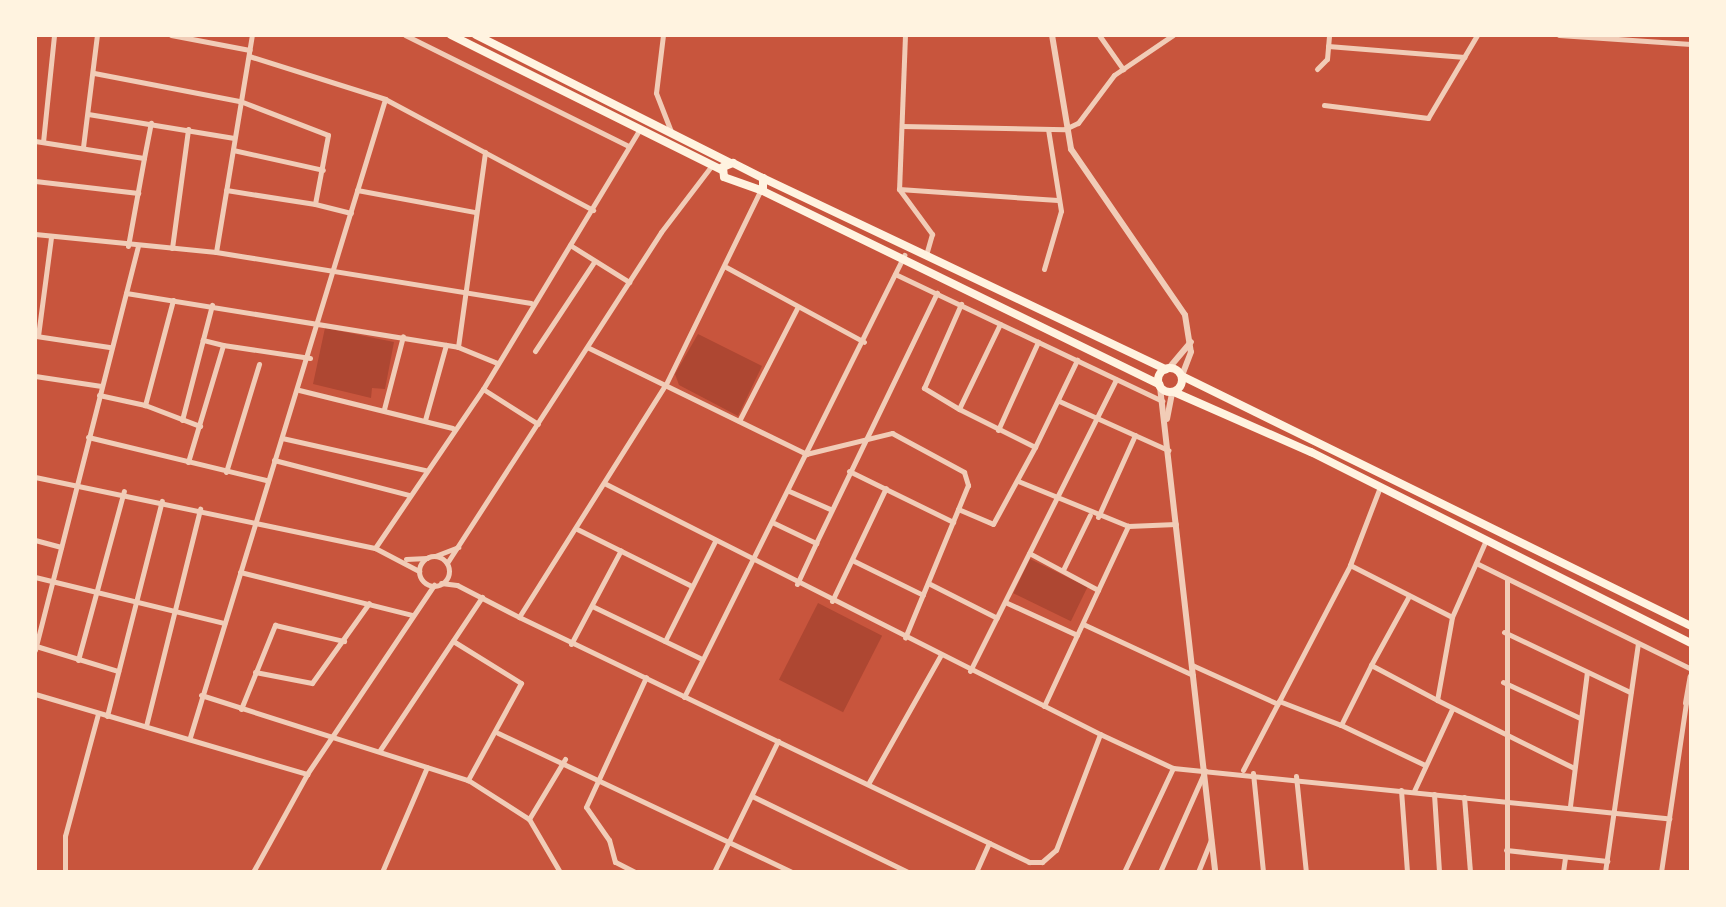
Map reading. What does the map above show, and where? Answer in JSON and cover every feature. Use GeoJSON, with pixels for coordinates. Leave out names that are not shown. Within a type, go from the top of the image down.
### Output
{"type":"FeatureCollection","features":[{"type":"Feature","properties":{"kind":"highway"},"geometry":{"type":"LineString","coordinates":[[451,35],[722,170],[726,178],[904,255],[1160,386],[1486,538],[1691,643],[1691,635]]}},
{"type":"Feature","properties":{"kind":"highway"},"geometry":{"type":"LineString","coordinates":[[476,35],[730,163],[1168,368],[1691,626]]}},
{"type":"Feature","properties":{"kind":"highway"},"geometry":{"type":"LineString","coordinates":[[722,170],[730,163]]}},
{"type":"Feature","properties":{"kind":"highway"},"geometry":{"type":"LineString","coordinates":[[761,192],[763,178]]}},
{"type":"Feature","properties":{"kind":"highway"},"geometry":{"type":"LineString","coordinates":[[1160,386],[1168,368]]}},
{"type":"Feature","properties":{"kind":"highway"},"geometry":{"type":"LineString","coordinates":[[1173,392],[1182,376]]}},
{"type":"Feature","properties":{"kind":"street"},"geometry":{"type":"LineString","coordinates":[[43,142],[54,35]]}},
{"type":"Feature","properties":{"kind":"street"},"geometry":{"type":"LineString","coordinates":[[83,147],[97,35]]}},
{"type":"Feature","properties":{"kind":"street"},"geometry":{"type":"LineString","coordinates":[[172,35],[249,53],[385,100],[593,210]]}},
{"type":"Feature","properties":{"kind":"street"},"geometry":{"type":"LineString","coordinates":[[216,252],[252,35]]}},
{"type":"Feature","properties":{"kind":"street"},"geometry":{"type":"LineString","coordinates":[[405,35],[629,146]]}},
{"type":"Feature","properties":{"kind":"street"},"geometry":{"type":"LineString","coordinates":[[663,35],[656,93],[672,134]]}},
{"type":"Feature","properties":{"kind":"street"},"geometry":{"type":"LineString","coordinates":[[905,35],[899,189],[932,234],[926,255]]}},
{"type":"Feature","properties":{"kind":"street"},"geometry":{"type":"LineString","coordinates":[[1052,35],[1065,129],[1093,190],[1185,316],[1191,342],[1182,376]]}},
{"type":"Feature","properties":{"kind":"street"},"geometry":{"type":"LineString","coordinates":[[1099,35],[1123,69]]}},
{"type":"Feature","properties":{"kind":"street"},"geometry":{"type":"LineString","coordinates":[[902,126],[1065,129],[1078,123],[1123,69],[1173,35]]}},
{"type":"Feature","properties":{"kind":"street"},"geometry":{"type":"LineString","coordinates":[[1317,69],[1328,46],[1329,35]]}},
{"type":"Feature","properties":{"kind":"street"},"geometry":{"type":"LineString","coordinates":[[1324,105],[1420,121],[1435,110],[1477,35]]}},
{"type":"Feature","properties":{"kind":"street"},"geometry":{"type":"LineString","coordinates":[[1559,35],[1691,44]]}},
{"type":"Feature","properties":{"kind":"street"},"geometry":{"type":"LineString","coordinates":[[1328,46],[1465,57]]}},
{"type":"Feature","properties":{"kind":"street"},"geometry":{"type":"LineString","coordinates":[[94,73],[240,102],[328,135],[315,204]]}},
{"type":"Feature","properties":{"kind":"street"},"geometry":{"type":"LineString","coordinates":[[190,737],[240,572],[251,523],[310,358],[385,100]]}},
{"type":"Feature","properties":{"kind":"street"},"geometry":{"type":"LineString","coordinates":[[88,114],[234,138]]}},
{"type":"Feature","properties":{"kind":"street"},"geometry":{"type":"LineString","coordinates":[[128,246],[151,123]]}},
{"type":"Feature","properties":{"kind":"street"},"geometry":{"type":"LineString","coordinates":[[1044,269],[1060,223],[1048,128]]}},
{"type":"Feature","properties":{"kind":"street"},"geometry":{"type":"LineString","coordinates":[[172,248],[188,129]]}},
{"type":"Feature","properties":{"kind":"street"},"geometry":{"type":"LineString","coordinates":[[374,548],[452,428],[482,389],[531,303],[593,210],[640,130]]}},
{"type":"Feature","properties":{"kind":"street"},"geometry":{"type":"LineString","coordinates":[[35,141],[144,158]]}},
{"type":"Feature","properties":{"kind":"street"},"geometry":{"type":"LineString","coordinates":[[233,150],[323,170]]}},
{"type":"Feature","properties":{"kind":"street"},"geometry":{"type":"LineString","coordinates":[[458,347],[463,290],[485,152]]}},
{"type":"Feature","properties":{"kind":"street"},"geometry":{"type":"LineString","coordinates":[[446,563],[589,348],[629,282],[712,165]]}},
{"type":"Feature","properties":{"kind":"street"},"geometry":{"type":"LineString","coordinates":[[35,181],[138,192]]}},
{"type":"Feature","properties":{"kind":"street"},"geometry":{"type":"LineString","coordinates":[[899,189],[1058,200]]}},
{"type":"Feature","properties":{"kind":"street"},"geometry":{"type":"LineString","coordinates":[[226,190],[315,204],[351,213]]}},
{"type":"Feature","properties":{"kind":"street"},"geometry":{"type":"LineString","coordinates":[[357,190],[474,212]]}},
{"type":"Feature","properties":{"kind":"street"},"geometry":{"type":"LineString","coordinates":[[519,617],[606,484],[666,384],[761,192]]}},
{"type":"Feature","properties":{"kind":"street"},"geometry":{"type":"LineString","coordinates":[[35,234],[138,247],[216,252],[531,303]]}},
{"type":"Feature","properties":{"kind":"street"},"geometry":{"type":"LineString","coordinates":[[51,237],[37,336],[109,347]]}},
{"type":"Feature","properties":{"kind":"street"},"geometry":{"type":"LineString","coordinates":[[570,246],[629,282]]}},
{"type":"Feature","properties":{"kind":"street"},"geometry":{"type":"LineString","coordinates":[[118,671],[35,648],[37,626],[61,547],[109,347],[138,247]]}},
{"type":"Feature","properties":{"kind":"street"},"geometry":{"type":"LineString","coordinates":[[684,697],[774,523],[904,255]]}},
{"type":"Feature","properties":{"kind":"street"},"geometry":{"type":"LineString","coordinates":[[535,351],[594,262]]}},
{"type":"Feature","properties":{"kind":"street"},"geometry":{"type":"LineString","coordinates":[[726,267],[797,308],[864,342]]}},
{"type":"Feature","properties":{"kind":"street"},"geometry":{"type":"LineString","coordinates":[[895,274],[1162,401]]}},
{"type":"Feature","properties":{"kind":"street"},"geometry":{"type":"LineString","coordinates":[[126,292],[403,336],[458,347],[496,363]]}},
{"type":"Feature","properties":{"kind":"street"},"geometry":{"type":"LineString","coordinates":[[797,584],[830,509],[937,293]]}},
{"type":"Feature","properties":{"kind":"street"},"geometry":{"type":"LineString","coordinates":[[145,405],[173,300]]}},
{"type":"Feature","properties":{"kind":"street"},"geometry":{"type":"LineString","coordinates":[[961,304],[924,388],[998,430],[1035,447]]}},
{"type":"Feature","properties":{"kind":"street"},"geometry":{"type":"LineString","coordinates":[[183,420],[212,305]]}},
{"type":"Feature","properties":{"kind":"street"},"geometry":{"type":"LineString","coordinates":[[739,421],[797,308]]}},
{"type":"Feature","properties":{"kind":"street"},"geometry":{"type":"LineString","coordinates":[[959,409],[1000,324]]}},
{"type":"Feature","properties":{"kind":"street"},"geometry":{"type":"LineString","coordinates":[[384,409],[403,336]]}},
{"type":"Feature","properties":{"kind":"street"},"geometry":{"type":"LineString","coordinates":[[203,340],[310,358]]}},
{"type":"Feature","properties":{"kind":"street"},"geometry":{"type":"LineString","coordinates":[[998,430],[1038,342]]}},
{"type":"Feature","properties":{"kind":"street"},"geometry":{"type":"LineString","coordinates":[[1168,368],[1191,342]]}},
{"type":"Feature","properties":{"kind":"street"},"geometry":{"type":"LineString","coordinates":[[188,462],[223,345]]}},
{"type":"Feature","properties":{"kind":"street"},"geometry":{"type":"LineString","coordinates":[[425,420],[446,345]]}},
{"type":"Feature","properties":{"kind":"street"},"geometry":{"type":"LineString","coordinates":[[589,348],[806,454],[868,435],[892,433],[964,472],[968,485],[905,638]]}},
{"type":"Feature","properties":{"kind":"street"},"geometry":{"type":"LineString","coordinates":[[958,509],[992,525],[1018,481],[1077,360]]}},
{"type":"Feature","properties":{"kind":"street"},"geometry":{"type":"LineString","coordinates":[[226,472],[260,364]]}},
{"type":"Feature","properties":{"kind":"street"},"geometry":{"type":"LineString","coordinates":[[35,376],[101,386]]}},
{"type":"Feature","properties":{"kind":"street"},"geometry":{"type":"LineString","coordinates":[[970,671],[1116,379]]}},
{"type":"Feature","properties":{"kind":"street"},"geometry":{"type":"LineString","coordinates":[[1160,386],[1206,768],[1215,872]]}},
{"type":"Feature","properties":{"kind":"street"},"geometry":{"type":"LineString","coordinates":[[482,389],[538,424]]}},
{"type":"Feature","properties":{"kind":"street"},"geometry":{"type":"LineString","coordinates":[[299,390],[452,428]]}},
{"type":"Feature","properties":{"kind":"street"},"geometry":{"type":"LineString","coordinates":[[1166,424],[1173,392]]}},
{"type":"Feature","properties":{"kind":"street"},"geometry":{"type":"LineString","coordinates":[[99,395],[145,405],[200,426]]}},
{"type":"Feature","properties":{"kind":"street"},"geometry":{"type":"LineString","coordinates":[[1059,401],[1168,450]]}},
{"type":"Feature","properties":{"kind":"street"},"geometry":{"type":"LineString","coordinates":[[1098,517],[1135,435]]}},
{"type":"Feature","properties":{"kind":"street"},"geometry":{"type":"LineString","coordinates":[[88,437],[266,480]]}},
{"type":"Feature","properties":{"kind":"street"},"geometry":{"type":"LineString","coordinates":[[282,438],[425,470]]}},
{"type":"Feature","properties":{"kind":"street"},"geometry":{"type":"LineString","coordinates":[[274,460],[409,495]]}},
{"type":"Feature","properties":{"kind":"street"},"geometry":{"type":"LineString","coordinates":[[849,471],[953,522]]}},
{"type":"Feature","properties":{"kind":"street"},"geometry":{"type":"LineString","coordinates":[[35,477],[124,491],[251,523],[374,548],[406,559],[419,570],[423,598]]}},
{"type":"Feature","properties":{"kind":"street"},"geometry":{"type":"LineString","coordinates":[[1018,481],[1090,515],[1128,526],[1177,524]]}},
{"type":"Feature","properties":{"kind":"street"},"geometry":{"type":"LineString","coordinates":[[606,484],[940,656],[1173,768],[1243,770],[1434,794],[1669,818]]}},
{"type":"Feature","properties":{"kind":"street"},"geometry":{"type":"LineString","coordinates":[[1243,770],[1350,565],[1380,487]]}},
{"type":"Feature","properties":{"kind":"street"},"geometry":{"type":"LineString","coordinates":[[832,601],[886,488]]}},
{"type":"Feature","properties":{"kind":"street"},"geometry":{"type":"LineString","coordinates":[[78,660],[124,491]]}},
{"type":"Feature","properties":{"kind":"street"},"geometry":{"type":"LineString","coordinates":[[789,491],[830,509]]}},
{"type":"Feature","properties":{"kind":"street"},"geometry":{"type":"LineString","coordinates":[[107,716],[162,502]]}},
{"type":"Feature","properties":{"kind":"street"},"geometry":{"type":"LineString","coordinates":[[146,726],[200,509]]}},
{"type":"Feature","properties":{"kind":"street"},"geometry":{"type":"LineString","coordinates":[[1063,570],[1090,515]]}},
{"type":"Feature","properties":{"kind":"street"},"geometry":{"type":"LineString","coordinates":[[774,523],[816,543]]}},
{"type":"Feature","properties":{"kind":"street"},"geometry":{"type":"LineString","coordinates":[[1044,706],[1128,526]]}},
{"type":"Feature","properties":{"kind":"street"},"geometry":{"type":"LineString","coordinates":[[577,529],[692,586]]}},
{"type":"Feature","properties":{"kind":"street"},"geometry":{"type":"LineString","coordinates":[[1437,700],[1452,617],[1486,538]]}},
{"type":"Feature","properties":{"kind":"street"},"geometry":{"type":"LineString","coordinates":[[35,540],[61,547]]}},
{"type":"Feature","properties":{"kind":"street"},"geometry":{"type":"LineString","coordinates":[[665,641],[715,541]]}},
{"type":"Feature","properties":{"kind":"street"},"geometry":{"type":"LineString","coordinates":[[406,559],[426,558],[458,547]]}},
{"type":"Feature","properties":{"kind":"street"},"geometry":{"type":"LineString","coordinates":[[571,644],[621,550]]}},
{"type":"Feature","properties":{"kind":"street"},"geometry":{"type":"LineString","coordinates":[[1029,553],[1098,590]]}},
{"type":"Feature","properties":{"kind":"street"},"geometry":{"type":"LineString","coordinates":[[434,556],[446,563],[457,585]]}},
{"type":"Feature","properties":{"kind":"street"},"geometry":{"type":"LineString","coordinates":[[419,570],[426,558]]}},
{"type":"Feature","properties":{"kind":"street"},"geometry":{"type":"LineString","coordinates":[[852,560],[923,595]]}},
{"type":"Feature","properties":{"kind":"street"},"geometry":{"type":"LineString","coordinates":[[1476,564],[1691,669]]}},
{"type":"Feature","properties":{"kind":"street"},"geometry":{"type":"LineString","coordinates":[[1350,565],[1452,617]]}},
{"type":"Feature","properties":{"kind":"street"},"geometry":{"type":"LineString","coordinates":[[441,583],[449,571]]}},
{"type":"Feature","properties":{"kind":"street"},"geometry":{"type":"LineString","coordinates":[[240,572],[413,615]]}},
{"type":"Feature","properties":{"kind":"street"},"geometry":{"type":"LineString","coordinates":[[35,577],[224,623]]}},
{"type":"Feature","properties":{"kind":"street"},"geometry":{"type":"LineString","coordinates":[[421,578],[434,585]]}},
{"type":"Feature","properties":{"kind":"street"},"geometry":{"type":"LineString","coordinates":[[1507,579],[1503,682],[1507,872]]}},
{"type":"Feature","properties":{"kind":"street"},"geometry":{"type":"LineString","coordinates":[[253,872],[307,774],[336,738],[423,598],[434,585],[441,583],[457,585],[571,644],[646,677],[989,843],[1042,862]]}},
{"type":"Feature","properties":{"kind":"street"},"geometry":{"type":"LineString","coordinates":[[928,583],[997,618]]}},
{"type":"Feature","properties":{"kind":"street"},"geometry":{"type":"LineString","coordinates":[[1341,725],[1409,596]]}},
{"type":"Feature","properties":{"kind":"street"},"geometry":{"type":"LineString","coordinates":[[380,750],[482,597]]}},
{"type":"Feature","properties":{"kind":"street"},"geometry":{"type":"LineString","coordinates":[[1005,602],[1077,635]]}},
{"type":"Feature","properties":{"kind":"street"},"geometry":{"type":"LineString","coordinates":[[255,671],[310,684],[344,641],[369,603]]}},
{"type":"Feature","properties":{"kind":"street"},"geometry":{"type":"LineString","coordinates":[[592,606],[702,659]]}},
{"type":"Feature","properties":{"kind":"street"},"geometry":{"type":"LineString","coordinates":[[1083,624],[1193,675]]}},
{"type":"Feature","properties":{"kind":"street"},"geometry":{"type":"LineString","coordinates":[[241,709],[275,625],[344,641]]}},
{"type":"Feature","properties":{"kind":"street"},"geometry":{"type":"LineString","coordinates":[[1504,632],[1630,692]]}},
{"type":"Feature","properties":{"kind":"street"},"geometry":{"type":"LineString","coordinates":[[453,640],[520,681],[498,733],[468,779]]}},
{"type":"Feature","properties":{"kind":"street"},"geometry":{"type":"LineString","coordinates":[[1605,872],[1638,643]]}},
{"type":"Feature","properties":{"kind":"street"},"geometry":{"type":"LineString","coordinates":[[868,784],[940,656]]}},
{"type":"Feature","properties":{"kind":"street"},"geometry":{"type":"LineString","coordinates":[[1371,664],[1452,709],[1574,768]]}},
{"type":"Feature","properties":{"kind":"street"},"geometry":{"type":"LineString","coordinates":[[1192,665],[1278,703],[1341,725],[1425,765]]}},
{"type":"Feature","properties":{"kind":"street"},"geometry":{"type":"LineString","coordinates":[[1570,806],[1587,672]]}},
{"type":"Feature","properties":{"kind":"street"},"geometry":{"type":"LineString","coordinates":[[1661,872],[1691,676]]}},
{"type":"Feature","properties":{"kind":"street"},"geometry":{"type":"LineString","coordinates":[[615,872],[615,862],[605,832],[586,812],[598,777],[646,677]]}},
{"type":"Feature","properties":{"kind":"street"},"geometry":{"type":"LineString","coordinates":[[1503,682],[1580,718]]}},
{"type":"Feature","properties":{"kind":"street"},"geometry":{"type":"LineString","coordinates":[[35,694],[98,714],[190,737],[307,774]]}},
{"type":"Feature","properties":{"kind":"street"},"geometry":{"type":"LineString","coordinates":[[201,695],[468,779],[529,819],[560,872]]}},
{"type":"Feature","properties":{"kind":"street"},"geometry":{"type":"LineString","coordinates":[[1414,791],[1452,709]]}},
{"type":"Feature","properties":{"kind":"street"},"geometry":{"type":"LineString","coordinates":[[65,872],[65,836],[98,714]]}},
{"type":"Feature","properties":{"kind":"street"},"geometry":{"type":"LineString","coordinates":[[498,733],[565,759],[792,872]]}},
{"type":"Feature","properties":{"kind":"street"},"geometry":{"type":"LineString","coordinates":[[1042,862],[1055,850],[1100,734]]}},
{"type":"Feature","properties":{"kind":"street"},"geometry":{"type":"LineString","coordinates":[[714,872],[778,741]]}},
{"type":"Feature","properties":{"kind":"street"},"geometry":{"type":"LineString","coordinates":[[529,819],[565,759]]}},
{"type":"Feature","properties":{"kind":"street"},"geometry":{"type":"LineString","coordinates":[[382,872],[427,767]]}},
{"type":"Feature","properties":{"kind":"street"},"geometry":{"type":"LineString","coordinates":[[1124,872],[1173,768]]}},
{"type":"Feature","properties":{"kind":"street"},"geometry":{"type":"LineString","coordinates":[[1160,872],[1206,768]]}},
{"type":"Feature","properties":{"kind":"street"},"geometry":{"type":"LineString","coordinates":[[1253,773],[1263,872]]}},
{"type":"Feature","properties":{"kind":"street"},"geometry":{"type":"LineString","coordinates":[[1296,776],[1306,872]]}},
{"type":"Feature","properties":{"kind":"street"},"geometry":{"type":"LineString","coordinates":[[1401,790],[1407,872]]}},
{"type":"Feature","properties":{"kind":"street"},"geometry":{"type":"LineString","coordinates":[[1434,794],[1439,872]]}},
{"type":"Feature","properties":{"kind":"street"},"geometry":{"type":"LineString","coordinates":[[752,796],[908,872]]}},
{"type":"Feature","properties":{"kind":"street"},"geometry":{"type":"LineString","coordinates":[[1464,797],[1470,872]]}},
{"type":"Feature","properties":{"kind":"street"},"geometry":{"type":"LineString","coordinates":[[1198,872],[1211,839]]}},
{"type":"Feature","properties":{"kind":"street"},"geometry":{"type":"LineString","coordinates":[[976,872],[989,843]]}},
{"type":"Feature","properties":{"kind":"street"},"geometry":{"type":"LineString","coordinates":[[1506,850],[1606,861]]}},
{"type":"Feature","properties":{"kind":"street"},"geometry":{"type":"LineString","coordinates":[[1563,872],[1564,858]]}},
{"type":"Feature","properties":{"kind":"street"},"geometry":{"type":"LineString","coordinates":[[615,862],[635,872]]}},
{"type":"Feature","properties":{"kind":"street"},"geometry":{"type":"LineString","coordinates":[[1042,862],[1044,872]]}},
{"type":"Feature","properties":{"kind":"shaded area"},"geometry":{"type":"Polygon","coordinates":[[[325,328],[394,342],[385,389],[372,388],[371,398],[313,384],[325,328]]]}},
{"type":"Feature","properties":{"kind":"shaded area"},"geometry":{"type":"Polygon","coordinates":[[[698,334],[762,366],[738,416],[679,385],[675,374],[698,334]]]}},
{"type":"Feature","properties":{"kind":"shaded area"},"geometry":{"type":"Polygon","coordinates":[[[1030,559],[1088,587],[1071,621],[1013,593],[1030,559]]]}},
{"type":"Feature","properties":{"kind":"shaded area"},"geometry":{"type":"Polygon","coordinates":[[[818,603],[882,636],[843,712],[779,680],[818,603]]]}}]}
